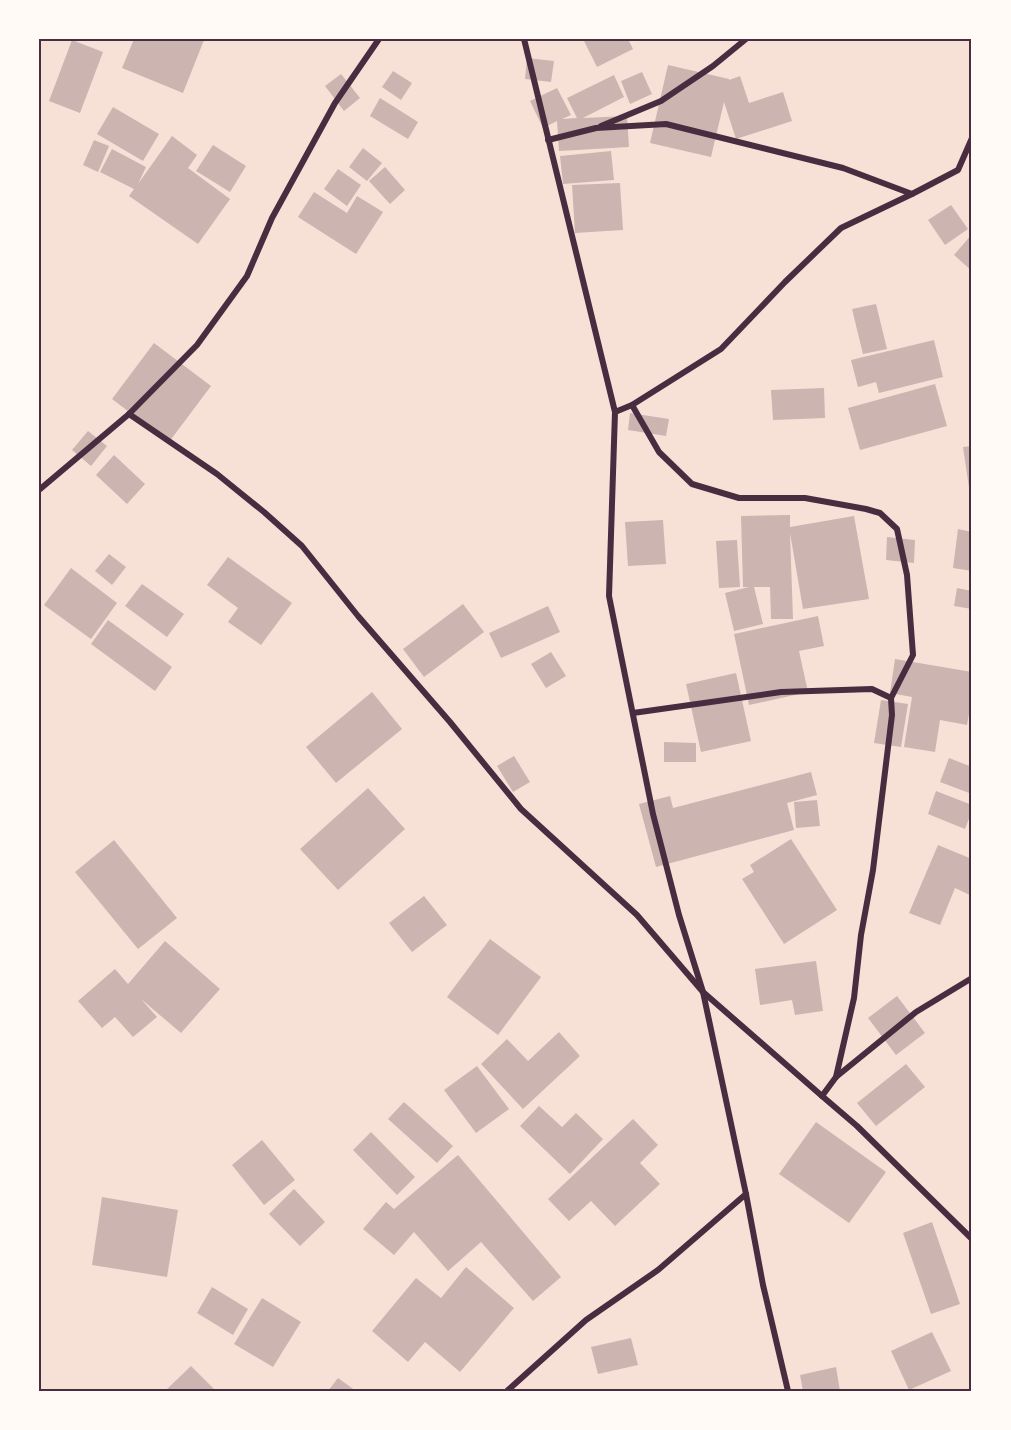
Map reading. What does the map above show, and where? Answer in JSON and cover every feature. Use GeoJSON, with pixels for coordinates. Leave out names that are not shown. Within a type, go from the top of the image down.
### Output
{"type":"FeatureCollection","features":[{"type":"Feature","properties":{"kind":"street"},"geometry":{"type":"LineString","coordinates":[[39,490],[129,414],[197,345],[247,276],[272,218],[335,103],[379,39]]}},
{"type":"Feature","properties":{"kind":"street"},"geometry":{"type":"LineString","coordinates":[[524,39],[615,412],[609,596],[653,814],[703,992],[763,1285],[788,1391]]}},
{"type":"Feature","properties":{"kind":"street"},"geometry":{"type":"LineString","coordinates":[[548,140],[596,128],[661,101],[713,66],[746,39]]}},
{"type":"Feature","properties":{"kind":"street"},"geometry":{"type":"LineString","coordinates":[[596,128],[666,124],[843,168],[912,194]]}},
{"type":"Feature","properties":{"kind":"street"},"geometry":{"type":"LineString","coordinates":[[615,412],[632,405],[721,349],[784,282],[841,228],[958,170],[972,138]]}},
{"type":"Feature","properties":{"kind":"street"},"geometry":{"type":"LineString","coordinates":[[632,405],[659,453],[692,484],[739,498],[805,498],[866,509],[880,513],[897,529],[908,575],[913,655],[891,698],[892,715],[873,870],[861,935],[854,998],[836,1077]]}},
{"type":"Feature","properties":{"kind":"street"},"geometry":{"type":"LineString","coordinates":[[129,414],[217,474],[302,546],[521,809],[637,915],[703,992],[857,1126],[972,1239]]}},
{"type":"Feature","properties":{"kind":"street"},"geometry":{"type":"LineString","coordinates":[[633,713],[781,692],[872,689],[891,698]]}},
{"type":"Feature","properties":{"kind":"street"},"geometry":{"type":"LineString","coordinates":[[822,1096],[836,1077],[916,1012],[972,978]]}},
{"type":"Feature","properties":{"kind":"street"},"geometry":{"type":"LineString","coordinates":[[507,1391],[586,1320],[658,1270],[746,1194]]}},
{"type":"Feature","properties":{"kind":"building"},"geometry":{"type":"Polygon","coordinates":[[[134,39],[204,40],[183,93],[122,68],[134,39]]]}},
{"type":"Feature","properties":{"kind":"building"},"geometry":{"type":"Polygon","coordinates":[[[583,39],[628,39],[633,49],[597,67],[583,39]]]}},
{"type":"Feature","properties":{"kind":"building"},"geometry":{"type":"Polygon","coordinates":[[[72,40],[103,52],[80,113],[49,101],[72,40]]]}},
{"type":"Feature","properties":{"kind":"building"},"geometry":{"type":"Polygon","coordinates":[[[527,58],[554,61],[551,82],[525,79],[527,58]]]}},
{"type":"Feature","properties":{"kind":"building"},"geometry":{"type":"Polygon","coordinates":[[[668,65],[729,80],[740,76],[749,103],[783,92],[792,121],[736,139],[724,102],[711,157],[650,143],[668,65]]]}},
{"type":"Feature","properties":{"kind":"building"},"geometry":{"type":"Polygon","coordinates":[[[393,71],[412,83],[401,100],[382,87],[393,71]]]}},
{"type":"Feature","properties":{"kind":"building"},"geometry":{"type":"Polygon","coordinates":[[[642,72],[652,94],[630,104],[621,81],[642,72]]]}},
{"type":"Feature","properties":{"kind":"building"},"geometry":{"type":"Polygon","coordinates":[[[341,74],[360,98],[344,111],[325,86],[341,74]]]}},
{"type":"Feature","properties":{"kind":"building"},"geometry":{"type":"Polygon","coordinates":[[[614,75],[624,97],[583,118],[627,116],[629,147],[559,151],[557,121],[543,128],[530,101],[557,88],[571,115],[562,119],[577,118],[567,98],[614,75]]]}},
{"type":"Feature","properties":{"kind":"building"},"geometry":{"type":"Polygon","coordinates":[[[380,98],[418,122],[408,139],[370,116],[380,98]]]}},
{"type":"Feature","properties":{"kind":"building"},"geometry":{"type":"Polygon","coordinates":[[[113,107],[159,134],[143,161],[97,134],[113,107]]]}},
{"type":"Feature","properties":{"kind":"building"},"geometry":{"type":"Polygon","coordinates":[[[172,136],[197,155],[188,168],[230,199],[198,244],[129,196],[134,189],[100,172],[112,149],[146,167],[138,184],[172,136]]]}},
{"type":"Feature","properties":{"kind":"building"},"geometry":{"type":"Polygon","coordinates":[[[94,140],[109,146],[98,172],[83,165],[94,140]]]}},
{"type":"Feature","properties":{"kind":"building"},"geometry":{"type":"Polygon","coordinates":[[[213,145],[246,166],[230,192],[196,171],[213,145]]]}},
{"type":"Feature","properties":{"kind":"building"},"geometry":{"type":"Polygon","coordinates":[[[363,148],[382,163],[367,181],[349,167],[363,148]]]}},
{"type":"Feature","properties":{"kind":"building"},"geometry":{"type":"Polygon","coordinates":[[[611,151],[614,180],[563,184],[560,156],[611,151]]]}},
{"type":"Feature","properties":{"kind":"building"},"geometry":{"type":"Polygon","coordinates":[[[385,167],[405,190],[390,204],[369,181],[385,167]]]}},
{"type":"Feature","properties":{"kind":"building"},"geometry":{"type":"Polygon","coordinates":[[[338,169],[361,185],[347,206],[324,189],[338,169]]]}},
{"type":"Feature","properties":{"kind":"building"},"geometry":{"type":"Polygon","coordinates":[[[620,183],[623,230],[575,233],[572,185],[620,183]]]}},
{"type":"Feature","properties":{"kind":"building"},"geometry":{"type":"Polygon","coordinates":[[[314,192],[347,213],[357,196],[383,212],[356,254],[298,217],[314,192]]]}},
{"type":"Feature","properties":{"kind":"building"},"geometry":{"type":"Polygon","coordinates":[[[951,205],[968,229],[945,245],[928,220],[951,205]]]}},
{"type":"Feature","properties":{"kind":"building"},"geometry":{"type":"Polygon","coordinates":[[[972,234],[972,271],[954,255],[972,234]]]}},
{"type":"Feature","properties":{"kind":"building"},"geometry":{"type":"Polygon","coordinates":[[[876,304],[887,349],[863,354],[852,309],[876,304]]]}},
{"type":"Feature","properties":{"kind":"building"},"geometry":{"type":"Polygon","coordinates":[[[934,340],[943,377],[879,393],[876,382],[858,387],[851,360],[934,340]]]}},
{"type":"Feature","properties":{"kind":"building"},"geometry":{"type":"Polygon","coordinates":[[[154,343],[211,386],[169,442],[112,399],[154,343]]]}},
{"type":"Feature","properties":{"kind":"building"},"geometry":{"type":"Polygon","coordinates":[[[935,384],[947,426],[860,450],[848,408],[935,384]]]}},
{"type":"Feature","properties":{"kind":"building"},"geometry":{"type":"Polygon","coordinates":[[[824,388],[825,418],[773,420],[771,390],[824,388]]]}},
{"type":"Feature","properties":{"kind":"building"},"geometry":{"type":"Polygon","coordinates":[[[630,413],[669,419],[666,436],[628,430],[630,413]]]}},
{"type":"Feature","properties":{"kind":"building"},"geometry":{"type":"Polygon","coordinates":[[[88,431],[107,446],[91,466],[72,450],[88,431]]]}},
{"type":"Feature","properties":{"kind":"building"},"geometry":{"type":"Polygon","coordinates":[[[972,446],[972,501],[971,501],[963,447],[972,446]]]}},
{"type":"Feature","properties":{"kind":"building"},"geometry":{"type":"Polygon","coordinates":[[[114,455],[145,484],[127,504],[96,475],[114,455]]]}},
{"type":"Feature","properties":{"kind":"building"},"geometry":{"type":"Polygon","coordinates":[[[790,515],[790,527],[854,516],[869,599],[803,609],[790,533],[793,619],[771,619],[770,587],[754,587],[763,624],[734,631],[725,593],[749,587],[743,587],[741,516],[790,515]]]}},
{"type":"Feature","properties":{"kind":"building"},"geometry":{"type":"Polygon","coordinates":[[[663,520],[666,564],[628,566],[625,522],[663,520]]]}},
{"type":"Feature","properties":{"kind":"building"},"geometry":{"type":"Polygon","coordinates":[[[958,529],[972,532],[972,571],[953,568],[958,529]]]}},
{"type":"Feature","properties":{"kind":"building"},"geometry":{"type":"Polygon","coordinates":[[[887,537],[915,540],[914,563],[886,560],[887,537]]]}},
{"type":"Feature","properties":{"kind":"building"},"geometry":{"type":"Polygon","coordinates":[[[737,540],[740,587],[719,588],[716,541],[737,540]]]}},
{"type":"Feature","properties":{"kind":"building"},"geometry":{"type":"Polygon","coordinates":[[[109,554],[126,567],[112,585],[95,571],[109,554]]]}},
{"type":"Feature","properties":{"kind":"building"},"geometry":{"type":"Polygon","coordinates":[[[228,557],[292,603],[261,645],[228,622],[238,608],[207,585],[228,557]]]}},
{"type":"Feature","properties":{"kind":"building"},"geometry":{"type":"Polygon","coordinates":[[[71,568],[117,603],[91,639],[44,605],[71,568]]]}},
{"type":"Feature","properties":{"kind":"building"},"geometry":{"type":"Polygon","coordinates":[[[142,584],[184,614],[167,637],[125,606],[142,584]]]}},
{"type":"Feature","properties":{"kind":"building"},"geometry":{"type":"Polygon","coordinates":[[[957,588],[972,591],[972,609],[954,606],[957,588]]]}},
{"type":"Feature","properties":{"kind":"building"},"geometry":{"type":"Polygon","coordinates":[[[463,604],[484,632],[424,677],[403,649],[463,604]]]}},
{"type":"Feature","properties":{"kind":"building"},"geometry":{"type":"Polygon","coordinates":[[[548,606],[560,632],[501,658],[489,633],[548,606]]]}},
{"type":"Feature","properties":{"kind":"building"},"geometry":{"type":"Polygon","coordinates":[[[818,616],[824,646],[799,651],[808,692],[749,705],[734,634],[818,616]]]}},
{"type":"Feature","properties":{"kind":"building"},"geometry":{"type":"Polygon","coordinates":[[[108,620],[172,667],[155,691],[91,644],[108,620]]]}},
{"type":"Feature","properties":{"kind":"building"},"geometry":{"type":"Polygon","coordinates":[[[551,652],[566,676],[546,688],[531,664],[551,652]]]}},
{"type":"Feature","properties":{"kind":"building"},"geometry":{"type":"Polygon","coordinates":[[[895,659],[972,672],[972,704],[967,725],[940,720],[935,752],[904,747],[912,697],[890,693],[895,659]]]}},
{"type":"Feature","properties":{"kind":"building"},"geometry":{"type":"Polygon","coordinates":[[[736,673],[751,741],[701,752],[686,684],[736,673]]]}},
{"type":"Feature","properties":{"kind":"building"},"geometry":{"type":"Polygon","coordinates":[[[372,692],[402,729],[336,783],[306,747],[372,692]]]}},
{"type":"Feature","properties":{"kind":"building"},"geometry":{"type":"Polygon","coordinates":[[[881,700],[908,704],[901,747],[874,743],[881,700]]]}},
{"type":"Feature","properties":{"kind":"building"},"geometry":{"type":"Polygon","coordinates":[[[664,742],[696,743],[696,762],[664,762],[664,742]]]}},
{"type":"Feature","properties":{"kind":"building"},"geometry":{"type":"Polygon","coordinates":[[[514,756],[530,782],[513,792],[497,766],[514,756]]]}},
{"type":"Feature","properties":{"kind":"building"},"geometry":{"type":"Polygon","coordinates":[[[949,758],[972,767],[972,794],[940,782],[949,758]]]}},
{"type":"Feature","properties":{"kind":"building"},"geometry":{"type":"Polygon","coordinates":[[[811,772],[817,795],[787,803],[794,830],[656,867],[639,804],[670,796],[673,808],[811,772]]]}},
{"type":"Feature","properties":{"kind":"building"},"geometry":{"type":"Polygon","coordinates":[[[368,788],[405,829],[338,890],[300,849],[368,788]]]}},
{"type":"Feature","properties":{"kind":"building"},"geometry":{"type":"Polygon","coordinates":[[[936,791],[972,805],[965,829],[928,814],[936,791]]]}},
{"type":"Feature","properties":{"kind":"building"},"geometry":{"type":"Polygon","coordinates":[[[817,800],[820,826],[796,828],[794,802],[817,800]]]}},
{"type":"Feature","properties":{"kind":"building"},"geometry":{"type":"Polygon","coordinates":[[[791,839],[837,910],[784,944],[742,879],[754,872],[750,865],[791,839]]]}},
{"type":"Feature","properties":{"kind":"building"},"geometry":{"type":"Polygon","coordinates":[[[114,840],[177,918],[138,949],[75,872],[114,840]]]}},
{"type":"Feature","properties":{"kind":"building"},"geometry":{"type":"Polygon","coordinates":[[[938,845],[972,859],[972,896],[955,888],[940,925],[909,913],[938,845]]]}},
{"type":"Feature","properties":{"kind":"building"},"geometry":{"type":"Polygon","coordinates":[[[424,896],[447,925],[412,952],[389,923],[424,896]]]}},
{"type":"Feature","properties":{"kind":"building"},"geometry":{"type":"Polygon","coordinates":[[[490,939],[541,977],[498,1035],[447,997],[490,939]]]}},
{"type":"Feature","properties":{"kind":"building"},"geometry":{"type":"Polygon","coordinates":[[[165,941],[220,989],[181,1033],[141,999],[157,1017],[133,1037],[115,1017],[102,1028],[78,1001],[115,969],[128,984],[165,941]]]}},
{"type":"Feature","properties":{"kind":"building"},"geometry":{"type":"Polygon","coordinates":[[[816,961],[823,1011],[795,1015],[792,1000],[760,1005],[755,969],[816,961]]]}},
{"type":"Feature","properties":{"kind":"building"},"geometry":{"type":"Polygon","coordinates":[[[897,996],[925,1033],[896,1055],[868,1018],[897,996]]]}},
{"type":"Feature","properties":{"kind":"building"},"geometry":{"type":"Polygon","coordinates":[[[559,1032],[580,1056],[523,1109],[481,1064],[507,1039],[528,1061],[559,1032]]]}},
{"type":"Feature","properties":{"kind":"building"},"geometry":{"type":"Polygon","coordinates":[[[906,1064],[925,1087],[876,1126],[857,1103],[906,1064]]]}},
{"type":"Feature","properties":{"kind":"building"},"geometry":{"type":"Polygon","coordinates":[[[477,1066],[509,1109],[476,1133],[444,1090],[477,1066]]]}},
{"type":"Feature","properties":{"kind":"building"},"geometry":{"type":"Polygon","coordinates":[[[404,1102],[453,1146],[437,1163],[388,1119],[404,1102]]]}},
{"type":"Feature","properties":{"kind":"building"},"geometry":{"type":"Polygon","coordinates":[[[539,1106],[562,1127],[576,1113],[603,1139],[570,1174],[520,1126],[539,1106]]]}},
{"type":"Feature","properties":{"kind":"building"},"geometry":{"type":"Polygon","coordinates":[[[633,1119],[658,1145],[640,1163],[660,1184],[615,1226],[591,1201],[569,1221],[548,1199],[633,1119]]]}},
{"type":"Feature","properties":{"kind":"building"},"geometry":{"type":"Polygon","coordinates":[[[816,1122],[886,1172],[849,1223],[779,1174],[816,1122]]]}},
{"type":"Feature","properties":{"kind":"building"},"geometry":{"type":"Polygon","coordinates":[[[371,1132],[415,1177],[397,1195],[353,1150],[371,1132]]]}},
{"type":"Feature","properties":{"kind":"building"},"geometry":{"type":"Polygon","coordinates":[[[262,1140],[295,1180],[264,1205],[232,1165],[262,1140]]]}},
{"type":"Feature","properties":{"kind":"building"},"geometry":{"type":"Polygon","coordinates":[[[458,1155],[561,1277],[533,1301],[481,1242],[448,1271],[414,1232],[394,1255],[363,1229],[386,1202],[394,1209],[458,1155]]]}},
{"type":"Feature","properties":{"kind":"building"},"geometry":{"type":"Polygon","coordinates":[[[294,1189],[325,1222],[300,1246],[269,1214],[294,1189]]]}},
{"type":"Feature","properties":{"kind":"building"},"geometry":{"type":"Polygon","coordinates":[[[102,1197],[178,1210],[167,1277],[92,1265],[102,1197]]]}},
{"type":"Feature","properties":{"kind":"building"},"geometry":{"type":"Polygon","coordinates":[[[932,1222],[960,1304],[931,1314],[903,1233],[932,1222]]]}},
{"type":"Feature","properties":{"kind":"building"},"geometry":{"type":"Polygon","coordinates":[[[466,1267],[514,1308],[460,1372],[425,1342],[408,1362],[372,1331],[416,1278],[441,1298],[466,1267]]]}},
{"type":"Feature","properties":{"kind":"building"},"geometry":{"type":"Polygon","coordinates":[[[212,1287],[248,1309],[233,1335],[197,1313],[212,1287]]]}},
{"type":"Feature","properties":{"kind":"building"},"geometry":{"type":"Polygon","coordinates":[[[262,1298],[301,1322],[273,1367],[234,1344],[262,1298]]]}},
{"type":"Feature","properties":{"kind":"building"},"geometry":{"type":"Polygon","coordinates":[[[932,1332],[951,1371],[909,1390],[891,1351],[932,1332]]]}},
{"type":"Feature","properties":{"kind":"building"},"geometry":{"type":"Polygon","coordinates":[[[631,1338],[638,1365],[598,1374],[591,1347],[631,1338]]]}},
{"type":"Feature","properties":{"kind":"building"},"geometry":{"type":"Polygon","coordinates":[[[191,1366],[216,1391],[165,1391],[191,1366]]]}},
{"type":"Feature","properties":{"kind":"building"},"geometry":{"type":"Polygon","coordinates":[[[836,1367],[840,1391],[803,1391],[800,1375],[836,1367]]]}},
{"type":"Feature","properties":{"kind":"building"},"geometry":{"type":"Polygon","coordinates":[[[338,1378],[356,1391],[328,1391],[338,1378]]]}}]}
